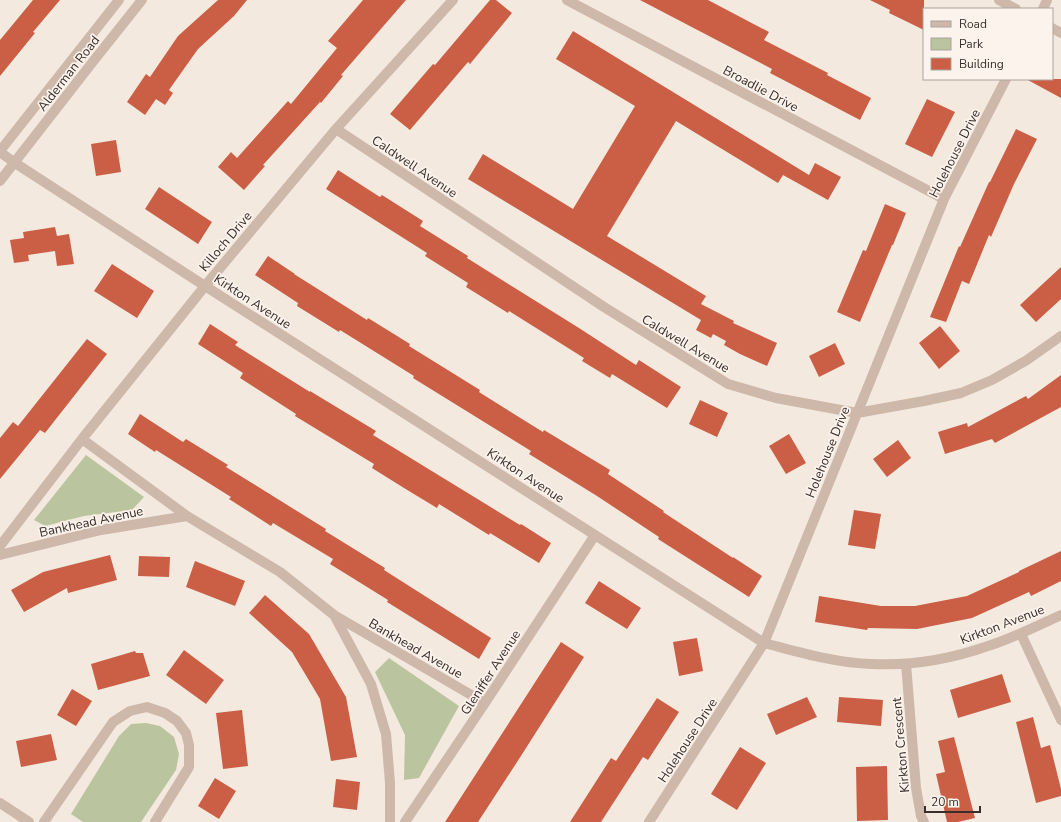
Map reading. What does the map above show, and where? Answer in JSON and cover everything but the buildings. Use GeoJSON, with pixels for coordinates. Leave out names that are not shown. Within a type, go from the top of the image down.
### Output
{"type":"FeatureCollection","features":[{"type":"Feature","properties":{"kind":"street","name":"Alderman Road"},"geometry":{"type":"LineString","coordinates":[[15,163],[0,151],[119,0]]}},
{"type":"Feature","properties":{"kind":"street","name":"Alderman Road"},"geometry":{"type":"LineString","coordinates":[[0,181],[142,0]]}},
{"type":"Feature","properties":{"kind":"street","name":"Killoch Drive"},"geometry":{"type":"LineString","coordinates":[[0,546],[82,439],[205,286],[336,129],[453,0]]}},
{"type":"Feature","properties":{"kind":"street","name":"Broadlie Drive"},"geometry":{"type":"LineString","coordinates":[[567,0],[944,199]]}},
{"type":"Feature","properties":{"kind":"street"},"geometry":{"type":"LineString","coordinates":[[999,0],[1014,8]]}},
{"type":"Feature","properties":{"kind":"street","name":"Holehouse Drive"},"geometry":{"type":"LineString","coordinates":[[649,822],[764,643],[944,199],[1005,80]]}},
{"type":"Feature","properties":{"kind":"street","name":"Caldwell Avenue"},"geometry":{"type":"LineString","coordinates":[[336,129],[604,307],[728,384],[776,398],[857,413],[961,393],[999,376],[1027,360],[1061,336]]}},
{"type":"Feature","properties":{"kind":"street","name":"Kirkton Avenue"},"geometry":{"type":"LineString","coordinates":[[15,163],[764,643],[830,659],[870,664],[906,664],[952,657],[988,646],[1021,634],[1061,615]]}},
{"type":"Feature","properties":{"kind":"street","name":"Bankhead Avenue"},"geometry":{"type":"LineString","coordinates":[[82,439],[187,516],[280,572],[334,615],[486,703]]}},
{"type":"Feature","properties":{"kind":"street","name":"Bankhead Avenue"},"geometry":{"type":"LineString","coordinates":[[0,555],[101,530],[187,516]]}},
{"type":"Feature","properties":{"kind":"street","name":"Gleniffer Avenue"},"geometry":{"type":"LineString","coordinates":[[405,822],[486,703],[595,535]]}},
{"type":"Feature","properties":{"kind":"street","name":"Bankhead Avenue"},"geometry":{"type":"LineString","coordinates":[[334,615],[371,684],[386,734],[390,783],[390,822]]}},
{"type":"Feature","properties":{"kind":"street"},"geometry":{"type":"LineString","coordinates":[[1021,634],[1061,720]]}},
{"type":"Feature","properties":{"kind":"street","name":"Kirkton Crescent"},"geometry":{"type":"LineString","coordinates":[[906,664],[916,788],[921,816],[924,822]]}},
{"type":"Feature","properties":{"kind":"street"},"geometry":{"type":"LineString","coordinates":[[44,822],[113,722],[130,711],[147,707],[165,713],[177,721],[186,734],[189,745],[189,767],[155,822]]}},
{"type":"Feature","properties":{"kind":"street"},"geometry":{"type":"LineString","coordinates":[[0,803],[29,822]]}},
{"type":"Feature","properties":{"kind":"green space"},"geometry":{"type":"Polygon","coordinates":[[[86,455],[144,497],[132,510],[84,516],[45,526],[34,520],[86,455]]]}},
{"type":"Feature","properties":{"kind":"green space"},"geometry":{"type":"Polygon","coordinates":[[[389,658],[459,706],[419,778],[404,780],[405,735],[375,672],[389,658]]]}},
{"type":"Feature","properties":{"kind":"green space"},"geometry":{"type":"Polygon","coordinates":[[[146,723],[160,726],[174,737],[179,754],[176,770],[141,822],[83,822],[71,814],[119,736],[131,724],[146,723]]]}}]}
